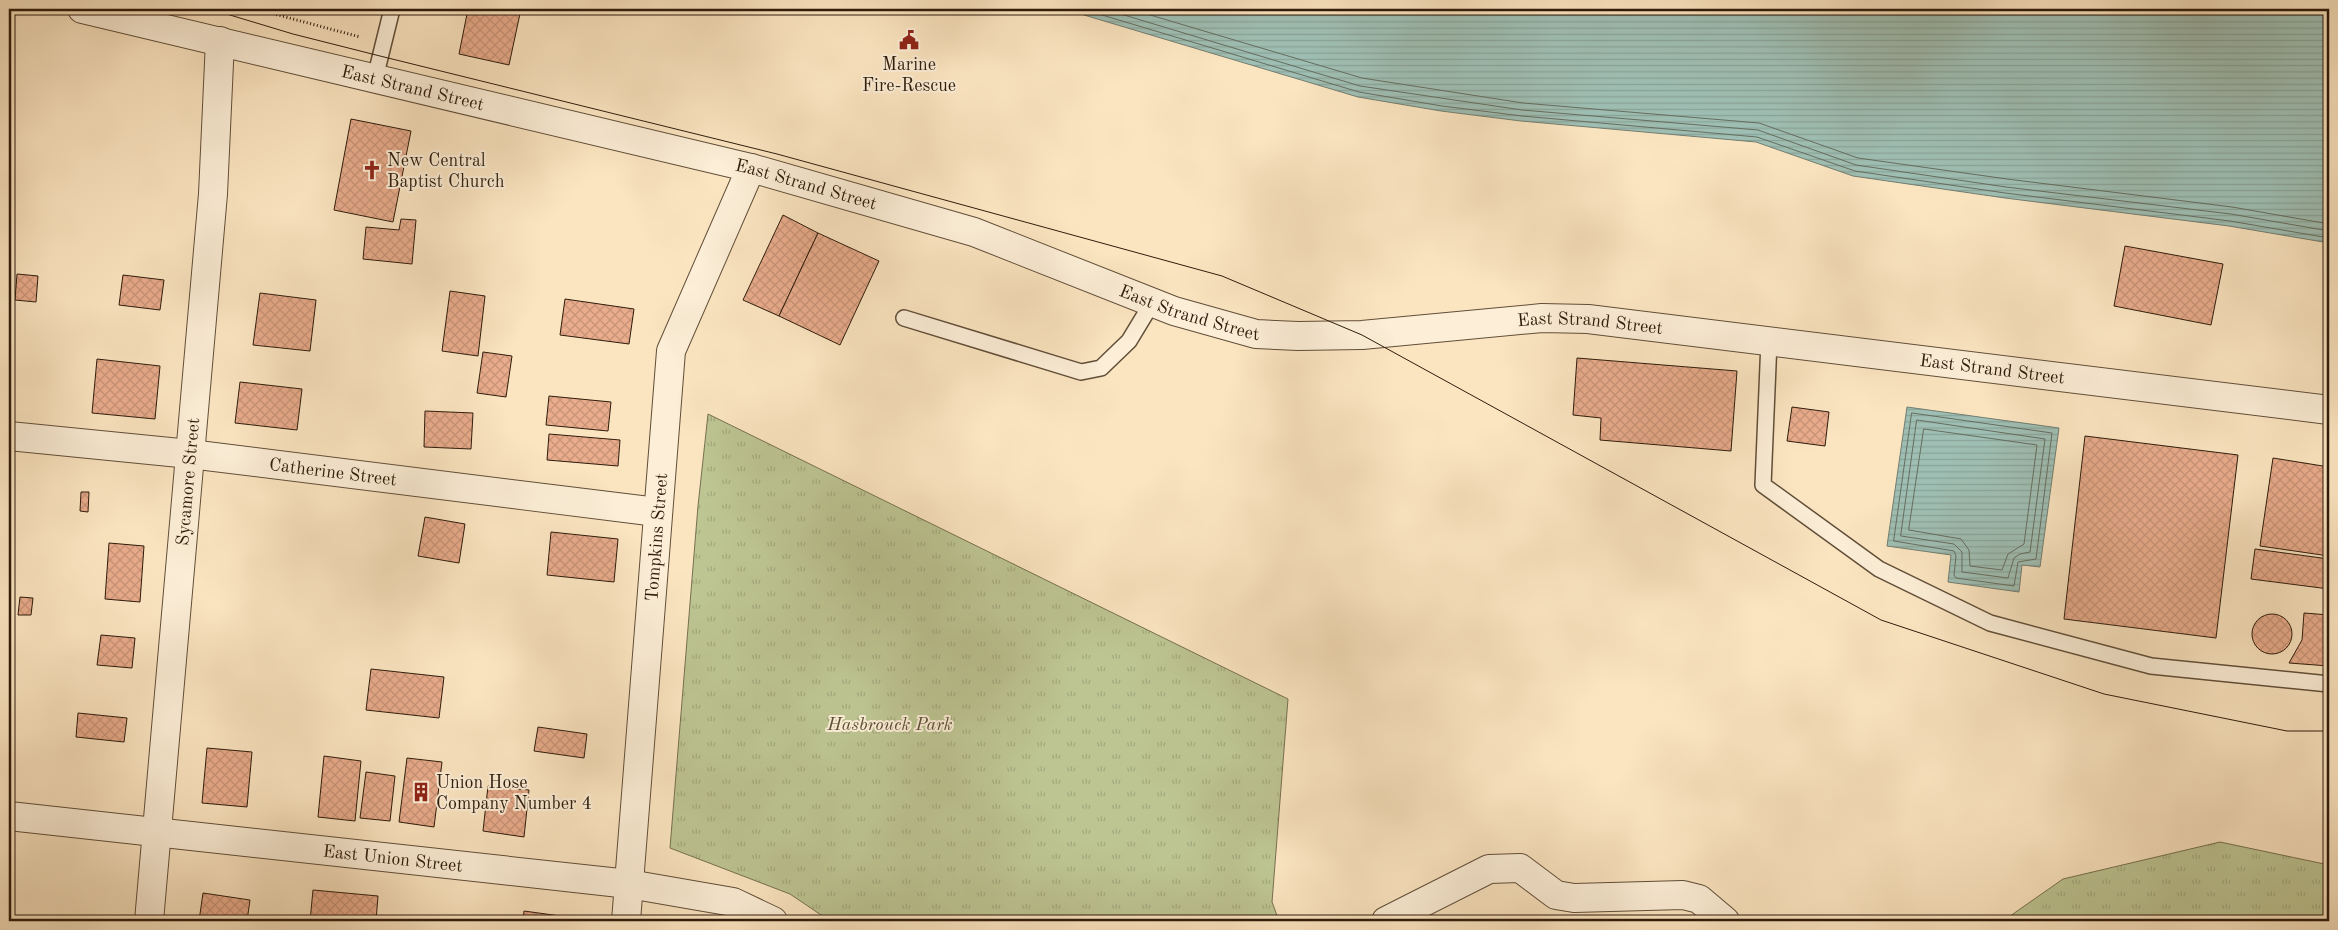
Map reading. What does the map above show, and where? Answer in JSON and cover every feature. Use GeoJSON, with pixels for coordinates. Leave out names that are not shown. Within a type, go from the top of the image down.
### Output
{"type":"FeatureCollection","features":[{"type":"Feature","properties":{"kind":"street","name":"East Strand Street"},"geometry":{"type":"LineString","coordinates":[[82,9],[750,168],[974,232],[1174,311],[1256,334],[1298,336],[1362,335],[1542,318],[1588,318],[2329,410]]}},
{"type":"Feature","properties":{"kind":"street","name":"Sycamore Street"},"geometry":{"type":"LineString","coordinates":[[149,921],[213,194],[220,41]]}},
{"type":"Feature","properties":{"kind":"street","name":"Tompkins Street"},"geometry":{"type":"LineString","coordinates":[[626,921],[671,351],[750,168]]}},
{"type":"Feature","properties":{"kind":"street","name":"Catherine Street"},"geometry":{"type":"LineString","coordinates":[[9,436],[190,454],[657,512]]}},
{"type":"Feature","properties":{"kind":"street","name":"East Union Street"},"geometry":{"type":"LineString","coordinates":[[9,816],[629,884],[733,902],[773,921]]}},
{"type":"Feature","properties":{"kind":"street"},"geometry":{"type":"LineString","coordinates":[[1386,921],[1489,869],[1512,868],[1520,868],[1556,895],[1574,898],[1683,895],[1699,899],[1725,921]]}},
{"type":"Feature","properties":{"kind":"lane"},"geometry":{"type":"LineString","coordinates":[[375,78],[392,9]]}},
{"type":"Feature","properties":{"kind":"lane"},"geometry":{"type":"LineString","coordinates":[[904,318],[1081,372],[1101,368],[1122,348],[1129,341],[1152,303]]}},
{"type":"Feature","properties":{"kind":"lane"},"geometry":{"type":"LineString","coordinates":[[1769,341],[1763,485],[1879,569],[1990,623],[2151,666],[2329,684]]}},
{"type":"Feature","properties":{"kind":"path"},"geometry":{"type":"LineString","coordinates":[[256,9],[383,43]]}},
{"type":"Feature","properties":{"kind":"green space","name":"Hasbrouck Park"},"geometry":{"type":"Polygon","coordinates":[[[708,414],[1288,699],[1272,902],[1279,921],[830,921],[790,894],[670,848],[698,506],[708,414]]]}},
{"type":"Feature","properties":{"kind":"green space"},"geometry":{"type":"Polygon","coordinates":[[[2220,842],[2329,865],[2329,921],[2003,921],[2063,879],[2220,842]]]}},
{"type":"Feature","properties":{"kind":"water"},"geometry":{"type":"Polygon","coordinates":[[[1064,9],[2329,9],[2329,243],[2229,226],[2005,198],[1853,176],[1756,142],[1521,121],[1441,111],[1358,97],[1064,9]]]}},
{"type":"Feature","properties":{"kind":"water"},"geometry":{"type":"Polygon","coordinates":[[[1907,407],[2059,428],[2040,567],[2022,565],[2019,592],[1948,582],[1951,555],[1887,546],[1907,407]]]}},
{"type":"Feature","properties":{"kind":"building"},"geometry":{"type":"Polygon","coordinates":[[[468,9],[521,9],[509,65],[459,54],[468,9]]]}},
{"type":"Feature","properties":{"kind":"building","name":"New Central Baptist Church"},"geometry":{"type":"Polygon","coordinates":[[[351,119],[411,131],[393,222],[334,210],[351,119]]]}},
{"type":"Feature","properties":{"kind":"building"},"geometry":{"type":"Polygon","coordinates":[[[783,215],[818,233],[779,316],[743,300],[783,215]]]}},
{"type":"Feature","properties":{"kind":"building"},"geometry":{"type":"Polygon","coordinates":[[[401,219],[416,220],[412,264],[363,259],[366,227],[399,230],[401,219]]]}},
{"type":"Feature","properties":{"kind":"building"},"geometry":{"type":"Polygon","coordinates":[[[818,233],[879,261],[840,345],[779,316],[818,233]]]}},
{"type":"Feature","properties":{"kind":"building"},"geometry":{"type":"Polygon","coordinates":[[[2125,246],[2223,264],[2211,325],[2114,306],[2125,246]]]}},
{"type":"Feature","properties":{"kind":"building"},"geometry":{"type":"Polygon","coordinates":[[[17,274],[38,276],[36,302],[15,300],[17,274]]]}},
{"type":"Feature","properties":{"kind":"building"},"geometry":{"type":"Polygon","coordinates":[[[123,275],[164,280],[160,310],[119,305],[123,275]]]}},
{"type":"Feature","properties":{"kind":"building"},"geometry":{"type":"Polygon","coordinates":[[[450,291],[485,296],[478,356],[442,351],[450,291]]]}},
{"type":"Feature","properties":{"kind":"building"},"geometry":{"type":"Polygon","coordinates":[[[260,293],[316,300],[310,351],[253,345],[260,293]]]}},
{"type":"Feature","properties":{"kind":"building"},"geometry":{"type":"Polygon","coordinates":[[[565,299],[634,309],[629,344],[560,335],[565,299]]]}},
{"type":"Feature","properties":{"kind":"building"},"geometry":{"type":"Polygon","coordinates":[[[483,352],[512,356],[506,397],[477,393],[483,352]]]}},
{"type":"Feature","properties":{"kind":"building"},"geometry":{"type":"Polygon","coordinates":[[[1577,358],[1737,371],[1731,451],[1600,440],[1601,418],[1573,415],[1577,358]]]}},
{"type":"Feature","properties":{"kind":"building"},"geometry":{"type":"Polygon","coordinates":[[[97,359],[160,366],[155,419],[92,413],[97,359]]]}},
{"type":"Feature","properties":{"kind":"building"},"geometry":{"type":"Polygon","coordinates":[[[240,382],[302,389],[297,430],[235,423],[240,382]]]}},
{"type":"Feature","properties":{"kind":"building"},"geometry":{"type":"Polygon","coordinates":[[[549,396],[611,402],[608,431],[546,425],[549,396]]]}},
{"type":"Feature","properties":{"kind":"building"},"geometry":{"type":"Polygon","coordinates":[[[1792,407],[1829,412],[1825,446],[1787,441],[1792,407]]]}},
{"type":"Feature","properties":{"kind":"building"},"geometry":{"type":"Polygon","coordinates":[[[425,411],[473,413],[471,449],[424,447],[425,411]]]}},
{"type":"Feature","properties":{"kind":"building"},"geometry":{"type":"Polygon","coordinates":[[[549,434],[620,440],[618,466],[547,460],[549,434]]]}},
{"type":"Feature","properties":{"kind":"building"},"geometry":{"type":"Polygon","coordinates":[[[2085,436],[2238,455],[2216,638],[2064,619],[2085,436]]]}},
{"type":"Feature","properties":{"kind":"building"},"geometry":{"type":"Polygon","coordinates":[[[2273,458],[2329,467],[2329,556],[2260,546],[2273,458]]]}},
{"type":"Feature","properties":{"kind":"building"},"geometry":{"type":"Polygon","coordinates":[[[81,492],[89,492],[88,512],[80,511],[81,492]]]}},
{"type":"Feature","properties":{"kind":"building"},"geometry":{"type":"Polygon","coordinates":[[[425,517],[465,524],[459,563],[418,556],[425,517]]]}},
{"type":"Feature","properties":{"kind":"building"},"geometry":{"type":"Polygon","coordinates":[[[551,532],[618,539],[614,582],[547,575],[551,532]]]}},
{"type":"Feature","properties":{"kind":"building"},"geometry":{"type":"Polygon","coordinates":[[[109,543],[144,546],[140,602],[105,599],[109,543]]]}},
{"type":"Feature","properties":{"kind":"building"},"geometry":{"type":"Polygon","coordinates":[[[2255,549],[2329,559],[2329,589],[2251,579],[2255,549]]]}},
{"type":"Feature","properties":{"kind":"building"},"geometry":{"type":"Polygon","coordinates":[[[20,597],[33,598],[31,615],[18,615],[20,597]]]}},
{"type":"Feature","properties":{"kind":"building"},"geometry":{"type":"Polygon","coordinates":[[[2304,613],[2329,615],[2329,666],[2289,663],[2302,640],[2304,613]]]}},
{"type":"Feature","properties":{"kind":"building"},"geometry":{"type":"Polygon","coordinates":[[[2276,614],[2283,617],[2289,623],[2292,634],[2291,642],[2283,651],[2276,654],[2268,654],[2261,651],[2253,642],[2252,630],[2255,623],[2264,615],[2276,614]]]}},
{"type":"Feature","properties":{"kind":"building"},"geometry":{"type":"Polygon","coordinates":[[[101,635],[135,638],[132,668],[97,665],[101,635]]]}},
{"type":"Feature","properties":{"kind":"building"},"geometry":{"type":"Polygon","coordinates":[[[371,669],[444,677],[439,718],[366,710],[371,669]]]}},
{"type":"Feature","properties":{"kind":"building"},"geometry":{"type":"Polygon","coordinates":[[[78,713],[127,718],[124,742],[76,737],[78,713]]]}},
{"type":"Feature","properties":{"kind":"building"},"geometry":{"type":"Polygon","coordinates":[[[538,727],[587,734],[584,758],[534,751],[538,727]]]}},
{"type":"Feature","properties":{"kind":"building"},"geometry":{"type":"Polygon","coordinates":[[[207,748],[252,752],[247,807],[202,803],[207,748]]]}},
{"type":"Feature","properties":{"kind":"building"},"geometry":{"type":"Polygon","coordinates":[[[324,756],[361,761],[355,821],[318,817],[324,756]]]}},
{"type":"Feature","properties":{"kind":"building","name":"Union Hose Company Number 4"},"geometry":{"type":"Polygon","coordinates":[[[407,758],[442,762],[434,827],[399,822],[407,758]]]}},
{"type":"Feature","properties":{"kind":"building"},"geometry":{"type":"Polygon","coordinates":[[[366,772],[395,776],[390,821],[360,818],[366,772]]]}},
{"type":"Feature","properties":{"kind":"building"},"geometry":{"type":"Polygon","coordinates":[[[488,786],[529,790],[524,837],[483,831],[488,786]]]}},
{"type":"Feature","properties":{"kind":"building"},"geometry":{"type":"Polygon","coordinates":[[[313,890],[378,896],[376,921],[310,921],[313,890]]]}},
{"type":"Feature","properties":{"kind":"building"},"geometry":{"type":"Polygon","coordinates":[[[203,893],[250,900],[247,921],[199,921],[203,893]]]}},
{"type":"Feature","properties":{"kind":"building"},"geometry":{"type":"Polygon","coordinates":[[[524,911],[575,918],[574,921],[523,921],[524,911]]]}},
{"type":"Feature","properties":{"kind":"tram line"},"geometry":{"type":"LineString","coordinates":[[210,9],[293,34],[777,154],[1222,276],[1362,335],[1881,620],[2104,694],[2287,731],[2329,731]]}},
{"type":"Feature","properties":{"kind":"place","name":"Marine Fire-Rescue"},"geometry":{"type":"Point","coordinates":[909,40]}},
{"type":"Feature","properties":{"kind":"place","name":"New Central Baptist Church"},"geometry":{"type":"Point","coordinates":[372,170]}},
{"type":"Feature","properties":{"kind":"place","name":"Union Hose Company Number 4"},"geometry":{"type":"Point","coordinates":[421,792]}}]}
